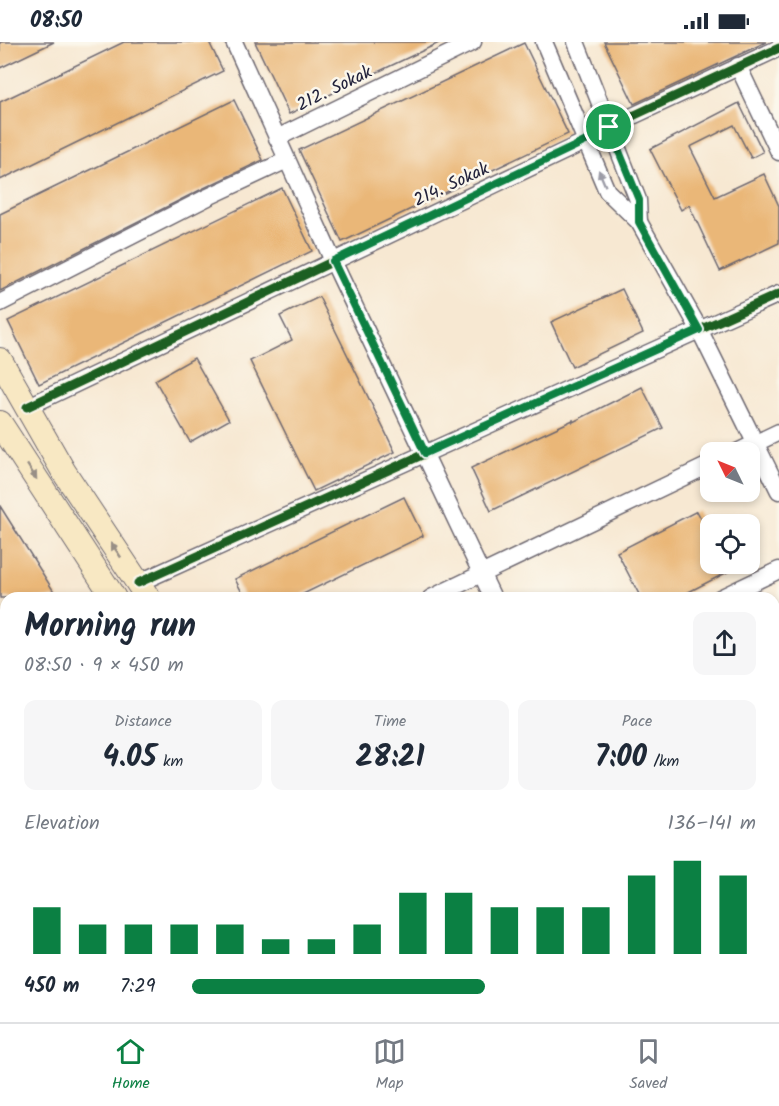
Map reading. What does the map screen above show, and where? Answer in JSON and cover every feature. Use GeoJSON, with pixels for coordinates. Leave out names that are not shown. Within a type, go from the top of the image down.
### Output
{"type":"FeatureCollection","features":[{"type":"Feature","properties":{"kind":"main road"},"geometry":{"type":"LineString","coordinates":[[0,360],[64,472],[143,591]]}},
{"type":"Feature","properties":{"kind":"main road"},"geometry":{"type":"LineString","coordinates":[[0,423],[110,592]]}},
{"type":"Feature","properties":{"kind":"street"},"geometry":{"type":"LineString","coordinates":[[234,42],[333,261],[490,592]]}},
{"type":"Feature","properties":{"kind":"street","name":"212. Sokak"},"geometry":{"type":"LineString","coordinates":[[277,138],[473,42]]}},
{"type":"Feature","properties":{"kind":"street"},"geometry":{"type":"LineString","coordinates":[[544,42],[607,191],[639,222],[699,330],[755,442]]}},
{"type":"Feature","properties":{"kind":"street"},"geometry":{"type":"LineString","coordinates":[[576,42],[639,200],[639,222]]}},
{"type":"Feature","properties":{"kind":"street"},"geometry":{"type":"LineString","coordinates":[[609,127],[779,48]]}},
{"type":"Feature","properties":{"kind":"street"},"geometry":{"type":"LineString","coordinates":[[738,66],[779,152]]}},
{"type":"Feature","properties":{"kind":"street","name":"214. Sokak"},"geometry":{"type":"LineString","coordinates":[[27,407],[586,141],[609,127]]}},
{"type":"Feature","properties":{"kind":"street"},"geometry":{"type":"LineString","coordinates":[[0,303],[207,197],[287,160]]}},
{"type":"Feature","properties":{"kind":"street"},"geometry":{"type":"LineString","coordinates":[[143,591],[425,453],[779,294]]}},
{"type":"Feature","properties":{"kind":"street"},"geometry":{"type":"LineString","coordinates":[[757,442],[779,432]]}},
{"type":"Feature","properties":{"kind":"street"},"geometry":{"type":"LineString","coordinates":[[760,453],[779,491]]}},
{"type":"Feature","properties":{"kind":"street"},"geometry":{"type":"LineString","coordinates":[[444,592],[700,469]]}},
{"type":"Feature","properties":{"kind":"street"},"geometry":{"type":"LineString","coordinates":[[733,592],[779,570]]}},
{"type":"Feature","properties":{"kind":"building"},"geometry":{"type":"Polygon","coordinates":[[[0,42],[54,42],[0,68],[0,42]]]}},
{"type":"Feature","properties":{"kind":"building"},"geometry":{"type":"Polygon","coordinates":[[[124,42],[209,42],[223,71],[0,180],[0,102],[124,42]]]}},
{"type":"Feature","properties":{"kind":"building"},"geometry":{"type":"Polygon","coordinates":[[[255,42],[441,42],[289,114],[255,42]]]}},
{"type":"Feature","properties":{"kind":"building"},"geometry":{"type":"Polygon","coordinates":[[[604,42],[766,42],[634,104],[604,42]]]}},
{"type":"Feature","properties":{"kind":"building"},"geometry":{"type":"Polygon","coordinates":[[[524,43],[568,134],[342,242],[299,150],[524,43]]]}},
{"type":"Feature","properties":{"kind":"building"},"geometry":{"type":"Polygon","coordinates":[[[234,100],[263,160],[0,291],[0,214],[234,100]]]}},
{"type":"Feature","properties":{"kind":"building"},"geometry":{"type":"Polygon","coordinates":[[[739,103],[763,152],[751,158],[734,125],[690,147],[715,197],[764,174],[779,206],[779,243],[720,271],[689,205],[681,210],[650,149],[739,103]]]}},
{"type":"Feature","properties":{"kind":"building"},"geometry":{"type":"Polygon","coordinates":[[[282,188],[312,251],[39,384],[8,321],[282,188]]]}},
{"type":"Feature","properties":{"kind":"building"},"geometry":{"type":"Polygon","coordinates":[[[622,289],[643,333],[572,367],[551,322],[622,289]]]}},
{"type":"Feature","properties":{"kind":"building"},"geometry":{"type":"Polygon","coordinates":[[[319,297],[395,452],[314,491],[250,361],[292,340],[280,316],[319,297]]]}},
{"type":"Feature","properties":{"kind":"building"},"geometry":{"type":"Polygon","coordinates":[[[194,358],[229,420],[190,442],[155,380],[194,358]]]}},
{"type":"Feature","properties":{"kind":"building"},"geometry":{"type":"Polygon","coordinates":[[[642,387],[663,428],[491,511],[471,468],[573,420],[573,422],[642,387]]]}},
{"type":"Feature","properties":{"kind":"building"},"geometry":{"type":"Polygon","coordinates":[[[404,497],[423,536],[307,592],[242,592],[235,579],[404,497]]]}},
{"type":"Feature","properties":{"kind":"building"},"geometry":{"type":"Polygon","coordinates":[[[0,506],[54,592],[0,592],[0,506]]]}},
{"type":"Feature","properties":{"kind":"building"},"geometry":{"type":"Polygon","coordinates":[[[697,511],[700,517],[700,574],[724,574],[689,592],[638,592],[617,552],[697,511]]]}},
{"type":"Feature","properties":{"kind":"cycle path"},"geometry":{"type":"LineString","coordinates":[[27,407],[586,141],[609,127],[779,48]]}},
{"type":"Feature","properties":{"kind":"cycle path"},"geometry":{"type":"LineString","coordinates":[[138,583],[779,294]]}},
{"type":"Feature","properties":{"kind":"route"},"geometry":{"type":"LineString","coordinates":[[609,127],[639,200],[639,222],[699,330],[425,453],[333,261],[586,141],[609,127]]}}]}
